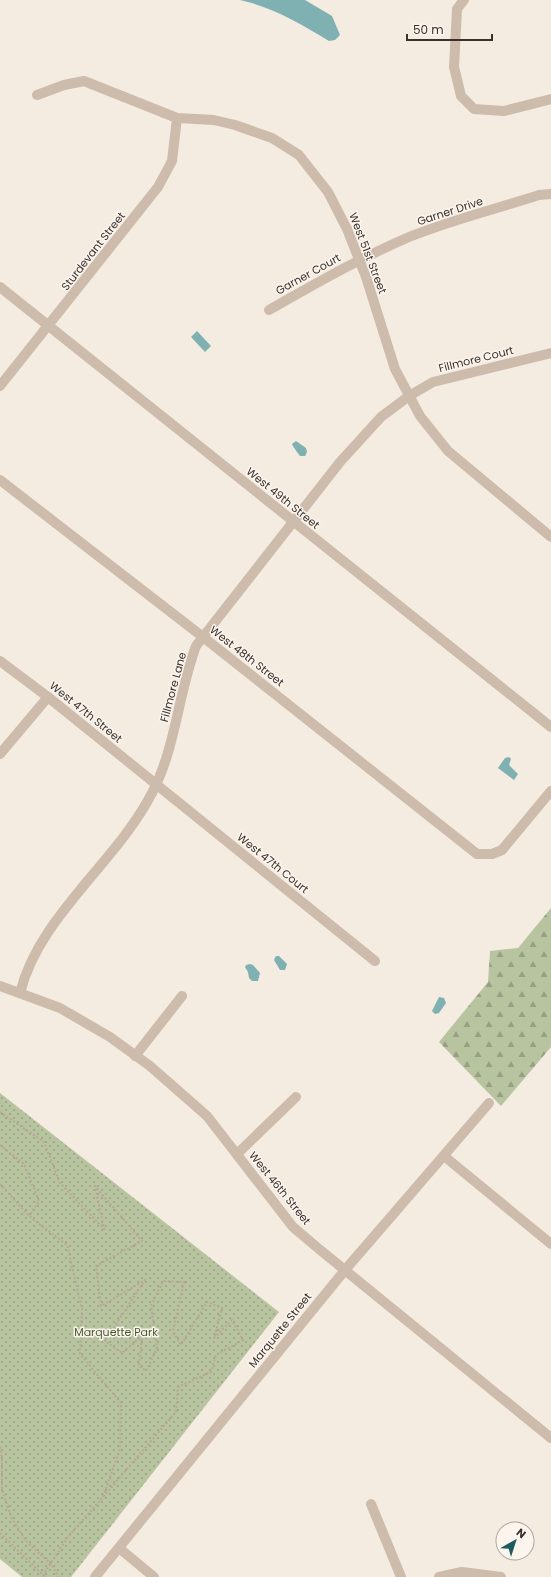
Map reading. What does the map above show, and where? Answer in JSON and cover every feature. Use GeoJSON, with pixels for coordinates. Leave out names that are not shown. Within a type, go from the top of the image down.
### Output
{"type":"FeatureCollection","features":[{"type":"Feature","properties":{"kind":"street"},"geometry":{"type":"LineString","coordinates":[[464,0],[457,9],[454,67],[461,96],[474,109],[504,111],[551,99]]}},
{"type":"Feature","properties":{"kind":"street","name":"West 51st Street"},"geometry":{"type":"LineString","coordinates":[[37,95],[64,85],[84,81],[177,118],[214,120],[235,125],[272,138],[299,156],[328,192],[347,229],[366,277],[394,369],[420,416],[448,451],[551,537]]}},
{"type":"Feature","properties":{"kind":"street","name":"Sturdevant Street"},"geometry":{"type":"LineString","coordinates":[[0,386],[158,187],[172,161],[177,118]]}},
{"type":"Feature","properties":{"kind":"street","name":"Garner Drive"},"geometry":{"type":"LineString","coordinates":[[360,260],[410,237],[451,222],[539,196],[551,194]]}},
{"type":"Feature","properties":{"kind":"street","name":"Garner Court"},"geometry":{"type":"LineString","coordinates":[[269,310],[360,260]]}},
{"type":"Feature","properties":{"kind":"street","name":"West 49th Street"},"geometry":{"type":"LineString","coordinates":[[0,287],[48,327],[551,727]]}},
{"type":"Feature","properties":{"kind":"street","name":"Fillmore Court"},"geometry":{"type":"LineString","coordinates":[[409,396],[433,382],[551,353]]}},
{"type":"Feature","properties":{"kind":"street","name":"Fillmore Lane"},"geometry":{"type":"LineString","coordinates":[[20,994],[24,975],[41,943],[83,885],[121,842],[152,794],[168,758],[190,663],[196,646],[293,521],[367,431],[381,417],[409,396]]}},
{"type":"Feature","properties":{"kind":"street","name":"West 48th Street"},"geometry":{"type":"LineString","coordinates":[[0,480],[203,636],[477,854],[492,854],[502,850],[551,791]]}},
{"type":"Feature","properties":{"kind":"street","name":"West 47th Street"},"geometry":{"type":"LineString","coordinates":[[0,661],[48,697],[156,784]]}},
{"type":"Feature","properties":{"kind":"street"},"geometry":{"type":"LineString","coordinates":[[0,754],[48,697]]}},
{"type":"Feature","properties":{"kind":"street","name":"West 47th Court"},"geometry":{"type":"LineString","coordinates":[[156,784],[375,961]]}},
{"type":"Feature","properties":{"kind":"street","name":"West 46th Street"},"geometry":{"type":"LineString","coordinates":[[0,986],[60,1008],[110,1037],[150,1066],[207,1116],[293,1227],[551,1438]]}},
{"type":"Feature","properties":{"kind":"street"},"geometry":{"type":"LineString","coordinates":[[135,1056],[182,996]]}},
{"type":"Feature","properties":{"kind":"street"},"geometry":{"type":"LineString","coordinates":[[237,1154],[296,1097]]}},
{"type":"Feature","properties":{"kind":"street","name":"Marquette Street"},"geometry":{"type":"LineString","coordinates":[[95,1577],[345,1270],[489,1103]]}},
{"type":"Feature","properties":{"kind":"street"},"geometry":{"type":"LineString","coordinates":[[444,1156],[551,1244]]}},
{"type":"Feature","properties":{"kind":"street"},"geometry":{"type":"LineString","coordinates":[[371,1504],[401,1577]]}},
{"type":"Feature","properties":{"kind":"street"},"geometry":{"type":"LineString","coordinates":[[119,1548],[154,1577]]}},
{"type":"Feature","properties":{"kind":"street"},"geometry":{"type":"LineString","coordinates":[[439,1577],[462,1572],[500,1577]]}},
{"type":"Feature","properties":{"kind":"path"},"geometry":{"type":"LineString","coordinates":[[0,1112],[44,1142],[60,1183],[104,1229],[95,1186],[142,1241],[96,1266],[101,1306],[145,1280],[105,1341],[122,1353],[142,1336],[139,1366],[146,1371],[157,1348],[151,1306],[163,1281],[184,1282],[174,1331],[182,1345],[207,1302],[222,1308],[214,1338],[232,1320],[243,1340],[216,1355],[211,1372],[178,1387],[176,1412],[68,1537],[44,1576],[0,1533]]}},
{"type":"Feature","properties":{"kind":"path"},"geometry":{"type":"LineString","coordinates":[[0,1145],[24,1164],[39,1201],[29,1216]]}},
{"type":"Feature","properties":{"kind":"path"},"geometry":{"type":"LineString","coordinates":[[0,1184],[29,1216],[67,1245],[82,1309],[80,1354],[121,1403],[120,1449],[102,1497]]}},
{"type":"Feature","properties":{"kind":"path"},"geometry":{"type":"LineString","coordinates":[[0,1447],[2,1459],[2,1489],[12,1519],[26,1541],[51,1564],[57,1574],[57,1577]]}},
{"type":"Feature","properties":{"kind":"green space"},"geometry":{"type":"Polygon","coordinates":[[[551,908],[551,1047],[501,1106],[439,1042],[488,982],[490,951],[518,948],[551,908]]]}},
{"type":"Feature","properties":{"kind":"green space","name":"Marquette Park"},"geometry":{"type":"Polygon","coordinates":[[[0,1093],[279,1312],[71,1577],[22,1577],[0,1559],[0,1093]]]}},
{"type":"Feature","properties":{"kind":"water"},"geometry":{"type":"Polygon","coordinates":[[[240,0],[305,0],[332,16],[340,35],[335,40],[329,41],[297,22],[263,7],[240,0]]]}},
{"type":"Feature","properties":{"kind":"water"},"geometry":{"type":"Polygon","coordinates":[[[197,331],[211,346],[205,352],[191,337],[197,331]]]}},
{"type":"Feature","properties":{"kind":"water"},"geometry":{"type":"Polygon","coordinates":[[[296,441],[306,448],[307,452],[305,456],[300,456],[293,447],[292,444],[296,441]]]}},
{"type":"Feature","properties":{"kind":"water"},"geometry":{"type":"Polygon","coordinates":[[[509,757],[511,759],[509,765],[518,774],[514,780],[498,768],[505,758],[509,757]]]}},
{"type":"Feature","properties":{"kind":"water"},"geometry":{"type":"Polygon","coordinates":[[[276,956],[279,956],[287,964],[285,970],[280,970],[274,960],[276,956]]]}},
{"type":"Feature","properties":{"kind":"water"},"geometry":{"type":"Polygon","coordinates":[[[246,965],[253,965],[260,973],[258,981],[252,981],[249,978],[245,967],[246,965]]]}},
{"type":"Feature","properties":{"kind":"water"},"geometry":{"type":"Polygon","coordinates":[[[439,997],[444,998],[446,1003],[439,1013],[435,1014],[432,1011],[439,997]]]}}]}
